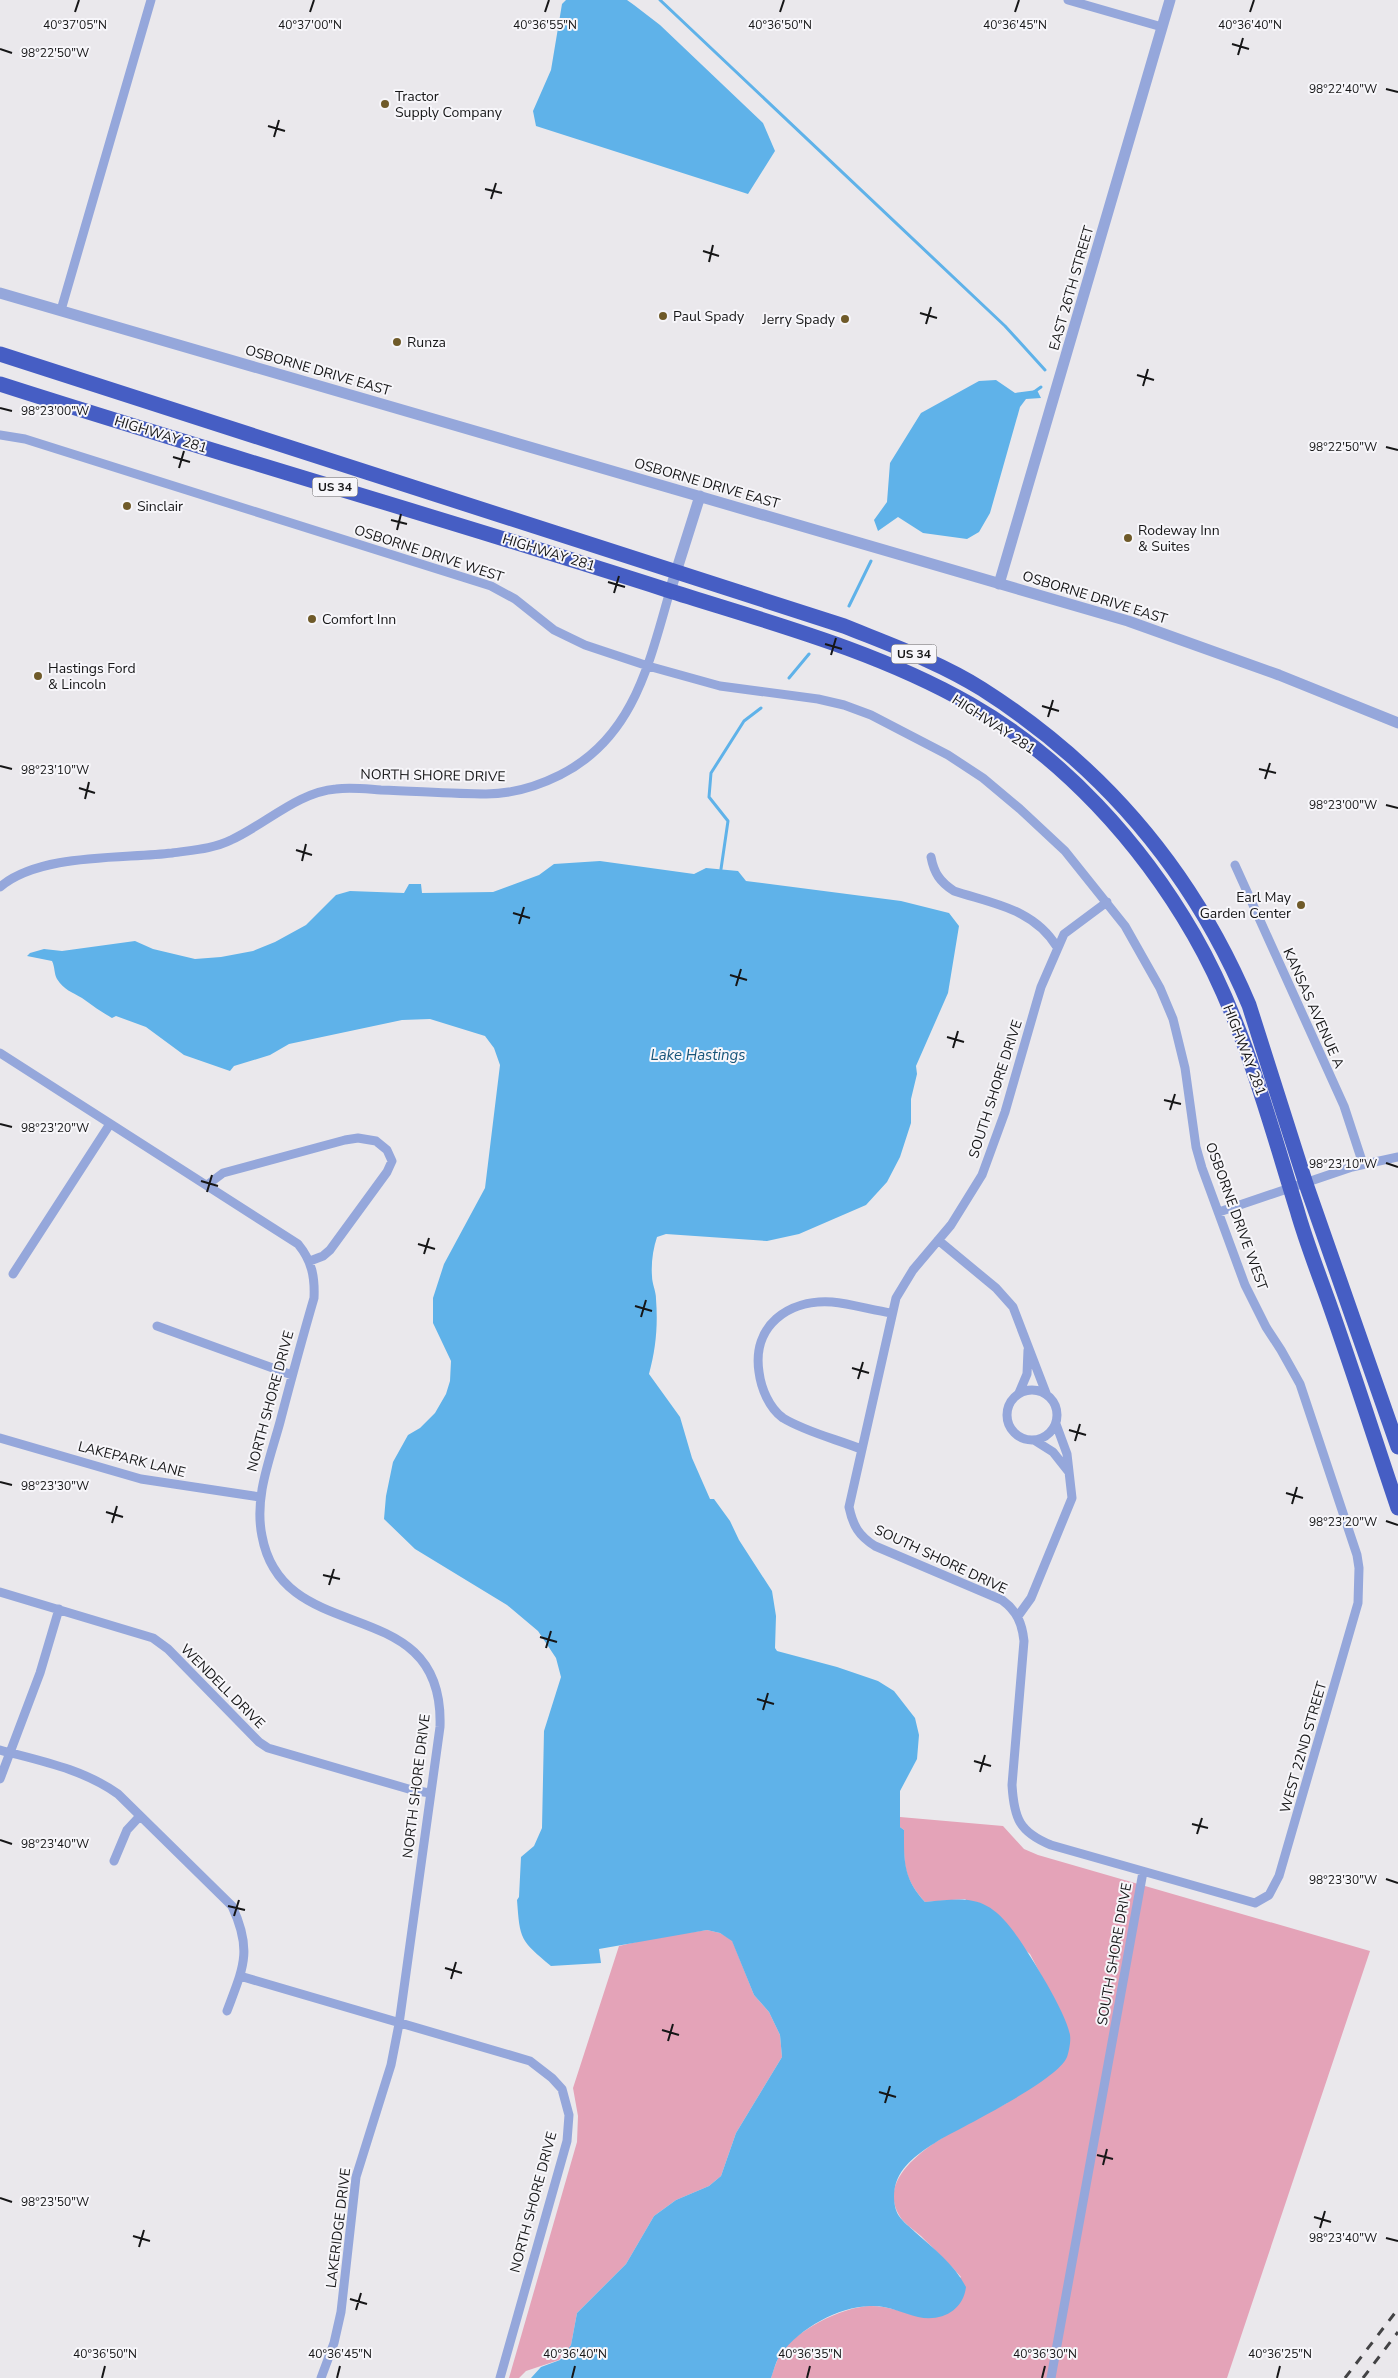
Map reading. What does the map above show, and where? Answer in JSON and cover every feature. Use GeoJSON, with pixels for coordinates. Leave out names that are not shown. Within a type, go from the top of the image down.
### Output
{"type":"FeatureCollection","features":[{"type":"Feature","properties":{"kind":"highway","name":"HIGHWAY 281"},"geometry":{"type":"LineString","coordinates":[[0,354],[844,626],[912,653],[955,674],[981,689],[1044,734],[1108,791],[1140,825],[1187,887],[1237,977],[1249,1005],[1306,1184],[1398,1446]]}},
{"type":"Feature","properties":{"kind":"highway","name":"HIGHWAY 281"},"geometry":{"type":"LineString","coordinates":[[0,384],[562,555],[846,646],[907,673],[970,705],[1012,732],[1080,789],[1151,869],[1192,932],[1212,968],[1262,1095],[1291,1189],[1398,1508]]}},
{"type":"Feature","properties":{"kind":"street"},"geometry":{"type":"LineString","coordinates":[[61,310],[151,0]]}},
{"type":"Feature","properties":{"kind":"street"},"geometry":{"type":"LineString","coordinates":[[1068,0],[1162,26]]}},
{"type":"Feature","properties":{"kind":"street","name":"EAST 26TH STREET"},"geometry":{"type":"LineString","coordinates":[[999,584],[1170,0]]}},
{"type":"Feature","properties":{"kind":"street","name":"OSBORNE DRIVE EAST"},"geometry":{"type":"LineString","coordinates":[[0,293],[1128,622],[1279,675],[1398,723]]}},
{"type":"Feature","properties":{"kind":"street","name":"OSBORNE DRIVE WEST"},"geometry":{"type":"LineString","coordinates":[[0,435],[25,440],[491,586],[515,599],[554,630],[568,637],[648,666],[720,686],[818,698],[844,704],[904,731],[948,755],[983,778],[1020,809],[1065,851],[1125,926],[1145,961],[1173,1019],[1186,1068],[1196,1147],[1245,1285],[1266,1327],[1300,1384],[1349,1530],[1359,1568],[1358,1603],[1353,1622]]}},
{"type":"Feature","properties":{"kind":"street","name":"NORTH SHORE DRIVE"},"geometry":{"type":"LineString","coordinates":[[0,886],[15,876],[37,867],[64,862],[168,854],[216,846],[232,840],[319,792],[348,789],[488,794],[530,789],[582,763],[611,737],[631,706],[648,666],[700,496]]}},
{"type":"Feature","properties":{"kind":"street"},"geometry":{"type":"LineString","coordinates":[[931,857],[933,869],[944,884],[954,891],[1030,917],[1050,936],[1057,947]]}},
{"type":"Feature","properties":{"kind":"street","name":"KANSAS AVENUE A"},"geometry":{"type":"LineString","coordinates":[[1235,865],[1344,1106],[1363,1164]]}},
{"type":"Feature","properties":{"kind":"street","name":"SOUTH SHORE DRIVE"},"geometry":{"type":"LineString","coordinates":[[1051,2378],[1143,1872],[1038,1840],[1018,1820],[1013,1809],[1012,1785],[1024,1641],[1023,1626],[1018,1616],[1002,1600],[875,1546],[858,1532],[852,1520],[849,1507],[896,1298],[905,1282],[951,1225],[982,1175],[1005,1112],[1041,987],[1057,947],[1064,934],[1107,902]]}},
{"type":"Feature","properties":{"kind":"street","name":"NORTH SHORE DRIVE"},"geometry":{"type":"LineString","coordinates":[[0,1053],[298,1244],[310,1261],[315,1284],[314,1298],[260,1497],[262,1538],[274,1567],[296,1593],[317,1606],[403,1642],[426,1664],[439,1692],[441,1709],[440,1727],[399,2024]]}},
{"type":"Feature","properties":{"kind":"street"},"geometry":{"type":"LineString","coordinates":[[13,1274],[110,1124]]}},
{"type":"Feature","properties":{"kind":"street"},"geometry":{"type":"LineString","coordinates":[[207,1185],[223,1173],[308,1149],[358,1138],[376,1141],[387,1150],[392,1161],[387,1172],[330,1250],[323,1256],[310,1261]]}},
{"type":"Feature","properties":{"kind":"street"},"geometry":{"type":"LineString","coordinates":[[1219,1212],[1363,1164],[1398,1157]]}},
{"type":"Feature","properties":{"kind":"street"},"geometry":{"type":"LineString","coordinates":[[938,1240],[1005,1296],[1013,1307],[1028,1350],[1036,1361],[1046,1393]]}},
{"type":"Feature","properties":{"kind":"street"},"geometry":{"type":"LineString","coordinates":[[861,1449],[812,1431],[783,1417],[772,1407],[765,1395],[760,1379],[758,1351],[762,1335],[770,1323],[783,1313],[797,1307],[815,1302],[832,1302],[892,1313]]}},
{"type":"Feature","properties":{"kind":"street"},"geometry":{"type":"LineString","coordinates":[[156,1326],[292,1375]]}},
{"type":"Feature","properties":{"kind":"street"},"geometry":{"type":"LineString","coordinates":[[1028,1350],[1027,1374],[1019,1393],[1009,1405],[1008,1421],[1018,1436],[1034,1440],[1054,1452],[1070,1474]]}},
{"type":"Feature","properties":{"kind":"street"},"geometry":{"type":"LineString","coordinates":[[1018,1616],[1031,1598],[1072,1498],[1067,1454],[1056,1424],[1057,1409],[1053,1400],[1046,1393],[1034,1389],[1019,1393]]}},
{"type":"Feature","properties":{"kind":"street"},"geometry":{"type":"LineString","coordinates":[[1034,1440],[1046,1436],[1056,1424]]}},
{"type":"Feature","properties":{"kind":"street","name":"LAKEPARK LANE"},"geometry":{"type":"LineString","coordinates":[[0,1438],[141,1478],[260,1497]]}},
{"type":"Feature","properties":{"kind":"street","name":"WENDELL DRIVE"},"geometry":{"type":"LineString","coordinates":[[0,1592],[153,1638],[268,1748],[412,1790],[430,1793]]}},
{"type":"Feature","properties":{"kind":"street"},"geometry":{"type":"LineString","coordinates":[[0,1779],[40,1673],[59,1609]]}},
{"type":"Feature","properties":{"kind":"street","name":"WEST 22ND STREET"},"geometry":{"type":"LineString","coordinates":[[1143,1872],[1255,1903],[1269,1895],[1278,1879],[1353,1622]]}},
{"type":"Feature","properties":{"kind":"street"},"geometry":{"type":"LineString","coordinates":[[0,1750],[81,1773],[118,1794],[232,1906],[243,1929],[245,1952],[240,1976],[227,2011]]}},
{"type":"Feature","properties":{"kind":"street"},"geometry":{"type":"LineString","coordinates":[[114,1861],[127,1830],[140,1816]]}},
{"type":"Feature","properties":{"kind":"street","name":"NORTH SHORE DRIVE"},"geometry":{"type":"LineString","coordinates":[[240,1976],[530,2061],[552,2078],[562,2090],[567,2103],[569,2126],[567,2141],[500,2378]]}},
{"type":"Feature","properties":{"kind":"street","name":"LAKERIDGE DRIVE"},"geometry":{"type":"LineString","coordinates":[[321,2378],[334,2343],[341,2312],[356,2177],[391,2065],[399,2024]]}},
{"type":"Feature","properties":{"kind":"shaded area"},"geometry":{"type":"Polygon","coordinates":[[[900,1817],[1003,1826],[1024,1849],[1038,1855],[1370,1951],[1227,2378],[771,2378],[779,2356],[786,2347],[795,2338],[819,2322],[847,2310],[871,2306],[889,2308],[920,2317],[961,2277],[921,2236],[903,2221],[899,2215],[894,2196],[899,2179],[911,2162],[929,2147],[950,2133],[1007,2103],[1041,1975],[1030,1954],[965,1899],[925,1902],[917,1893],[908,1876],[904,1852],[904,1830],[900,1827],[900,1817]]]}},
{"type":"Feature","properties":{"kind":"shaded area"},"geometry":{"type":"Polygon","coordinates":[[[707,1930],[720,1933],[732,1940],[754,1995],[769,2012],[780,2035],[782,2057],[736,2133],[721,2176],[709,2186],[676,2200],[654,2216],[626,2264],[577,2313],[571,2345],[559,2360],[526,2371],[519,2378],[509,2378],[577,2142],[578,2116],[573,2088],[619,1946],[658,1937],[707,1930]]]}},
{"type":"Feature","properties":{"kind":"water"},"geometry":{"type":"Polygon","coordinates":[[[566,0],[627,0],[660,25],[763,123],[775,151],[748,194],[536,126],[533,111],[551,70],[562,4],[566,0]]]}},
{"type":"Feature","properties":{"kind":"water"},"geometry":{"type":"Polygon","coordinates":[[[996,380],[1015,393],[1037,390],[1041,398],[1026,399],[1020,407],[990,513],[979,532],[967,539],[923,533],[898,517],[878,531],[874,520],[887,502],[890,463],[921,413],[979,381],[996,380]]]}},
{"type":"Feature","properties":{"kind":"water","name":"Lake Hastings"},"geometry":{"type":"Polygon","coordinates":[[[600,861],[694,874],[706,868],[738,871],[746,881],[901,901],[949,913],[959,926],[948,993],[916,1066],[917,1074],[911,1099],[911,1123],[900,1157],[887,1182],[866,1205],[799,1234],[767,1241],[666,1234],[657,1237],[654,1246],[652,1276],[656,1296],[657,1328],[649,1374],[680,1417],[692,1458],[710,1499],[714,1499],[730,1521],[739,1540],[772,1591],[776,1616],[775,1648],[777,1651],[837,1667],[878,1681],[894,1691],[915,1718],[919,1735],[917,1759],[900,1791],[900,1827],[904,1830],[906,1869],[912,1885],[925,1902],[975,1901],[985,1905],[1004,1920],[1021,1942],[1046,1983],[1062,2012],[1070,2035],[1067,2057],[1060,2067],[1030,2089],[921,2152],[904,2169],[896,2183],[894,2199],[899,2216],[950,2264],[966,2287],[964,2295],[956,2308],[943,2316],[935,2318],[918,2317],[877,2306],[845,2310],[821,2321],[798,2336],[781,2354],[771,2378],[531,2378],[541,2367],[560,2360],[571,2345],[577,2313],[626,2264],[654,2216],[676,2200],[709,2186],[721,2176],[736,2133],[782,2057],[780,2035],[769,2012],[754,1995],[732,1941],[720,1933],[707,1930],[599,1949],[601,1963],[551,1966],[527,1944],[519,1924],[517,1900],[519,1897],[521,1857],[534,1846],[542,1828],[544,1731],[561,1677],[556,1658],[538,1631],[507,1605],[415,1549],[384,1519],[386,1496],[393,1462],[408,1435],[420,1428],[435,1413],[446,1394],[450,1381],[451,1361],[433,1323],[433,1298],[444,1264],[485,1188],[500,1065],[494,1048],[485,1036],[430,1019],[402,1020],[289,1044],[270,1055],[234,1066],[230,1071],[184,1055],[146,1027],[116,1016],[112,1018],[62,986],[56,977],[52,961],[27,956],[30,953],[44,949],[62,951],[135,941],[153,949],[195,959],[221,957],[253,951],[275,942],[306,925],[336,895],[350,891],[404,893],[409,884],[421,884],[422,893],[493,892],[539,875],[554,864],[600,861]]]}},
{"type":"Feature","properties":{"kind":"waterway"},"geometry":{"type":"LineString","coordinates":[[660,0],[1005,326],[1045,370]]}},
{"type":"Feature","properties":{"kind":"waterway"},"geometry":{"type":"LineString","coordinates":[[1034,392],[1041,387]]}},
{"type":"Feature","properties":{"kind":"waterway"},"geometry":{"type":"LineString","coordinates":[[849,606],[871,561]]}},
{"type":"Feature","properties":{"kind":"waterway"},"geometry":{"type":"LineString","coordinates":[[789,678],[809,654]]}},
{"type":"Feature","properties":{"kind":"waterway"},"geometry":{"type":"LineString","coordinates":[[721,869],[728,821],[709,797],[711,773],[744,721],[761,708]]}},
{"type":"Feature","properties":{"kind":"railway"},"geometry":{"type":"LineString","coordinates":[[1345,2378],[1398,2309]]}},
{"type":"Feature","properties":{"kind":"railway"},"geometry":{"type":"LineString","coordinates":[[1363,2378],[1398,2332]]}},
{"type":"Feature","properties":{"kind":"place","name":"Tractor Supply Company"},"geometry":{"type":"Point","coordinates":[385,104]}},
{"type":"Feature","properties":{"kind":"place","name":"Paul Spady"},"geometry":{"type":"Point","coordinates":[663,316]}},
{"type":"Feature","properties":{"kind":"place","name":"Jerry Spady"},"geometry":{"type":"Point","coordinates":[845,319]}},
{"type":"Feature","properties":{"kind":"place","name":"Runza"},"geometry":{"type":"Point","coordinates":[397,342]}},
{"type":"Feature","properties":{"kind":"place","name":"Sinclair"},"geometry":{"type":"Point","coordinates":[127,506]}},
{"type":"Feature","properties":{"kind":"place","name":"Rodeway Inn & Suites"},"geometry":{"type":"Point","coordinates":[1128,538]}},
{"type":"Feature","properties":{"kind":"place","name":"Comfort Inn"},"geometry":{"type":"Point","coordinates":[312,619]}},
{"type":"Feature","properties":{"kind":"place","name":"Hastings Ford & Lincoln"},"geometry":{"type":"Point","coordinates":[38,676]}},
{"type":"Feature","properties":{"kind":"place","name":"Earl May Garden Center"},"geometry":{"type":"Point","coordinates":[1301,905]}}]}
